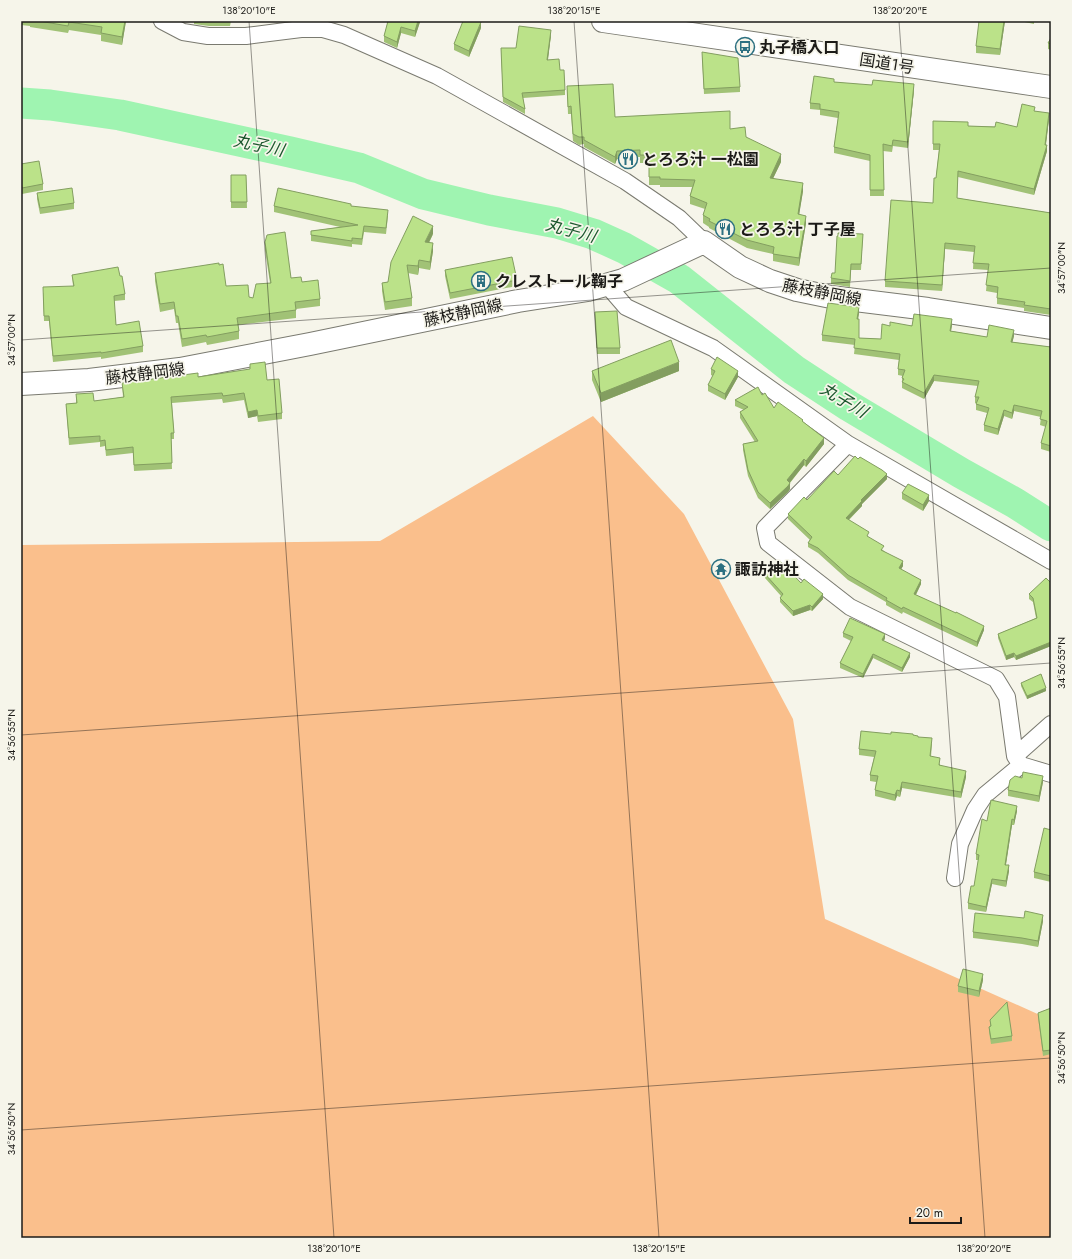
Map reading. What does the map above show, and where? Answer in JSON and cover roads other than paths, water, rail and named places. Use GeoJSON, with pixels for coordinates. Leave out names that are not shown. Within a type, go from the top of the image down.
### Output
{"type":"FeatureCollection","features":[{"type":"Feature","properties":{"kind":"main road","name":"国道1号"},"geometry":{"type":"LineString","coordinates":[[603,21],[1051,87]]}},
{"type":"Feature","properties":{"kind":"main road","name":"藤枝静岡線"},"geometry":{"type":"LineString","coordinates":[[21,384],[89,380],[180,369],[518,301],[588,290],[615,283],[704,242],[740,268],[770,281],[797,290],[830,297],[928,309],[1051,328]]}},
{"type":"Feature","properties":{"kind":"street"},"geometry":{"type":"LineString","coordinates":[[162,21],[183,32],[208,36],[246,36],[300,25],[344,35],[437,76],[625,181],[679,218],[704,242]]}},
{"type":"Feature","properties":{"kind":"street"},"geometry":{"type":"LineString","coordinates":[[615,283],[626,307],[713,348],[848,444],[1051,561]]}},
{"type":"Feature","properties":{"kind":"street"},"geometry":{"type":"LineString","coordinates":[[848,444],[765,528],[768,543],[850,607],[996,679],[1007,697],[1018,761]]}},
{"type":"Feature","properties":{"kind":"street"},"geometry":{"type":"LineString","coordinates":[[955,878],[960,844],[975,810],[985,795],[1051,724]]}},
{"type":"Feature","properties":{"kind":"street"},"geometry":{"type":"LineString","coordinates":[[1018,761],[1051,774]]}},
{"type":"Feature","properties":{"kind":"waterway","name":"丸子川"},"geometry":{"type":"LineString","coordinates":[[21,103],[50,105],[120,115],[290,152],[359,168],[423,194],[489,210],[557,223],[593,234],[624,248],[679,279],[794,370],[849,406],[961,473],[1015,503],[1051,526]]}},
{"type":"Feature","properties":{"kind":"place","name":"丸子橋入口"},"geometry":{"type":"Point","coordinates":[745,47]}},
{"type":"Feature","properties":{"kind":"place","name":"とろろ汁 一松園"},"geometry":{"type":"Point","coordinates":[628,159]}},
{"type":"Feature","properties":{"kind":"place","name":"とろろ汁 丁子屋"},"geometry":{"type":"Point","coordinates":[725,229]}},
{"type":"Feature","properties":{"kind":"place","name":"クレストール鞠子"},"geometry":{"type":"Point","coordinates":[481,281]}},
{"type":"Feature","properties":{"kind":"place","name":"諏訪神社"},"geometry":{"type":"Point","coordinates":[721,569]}}]}
